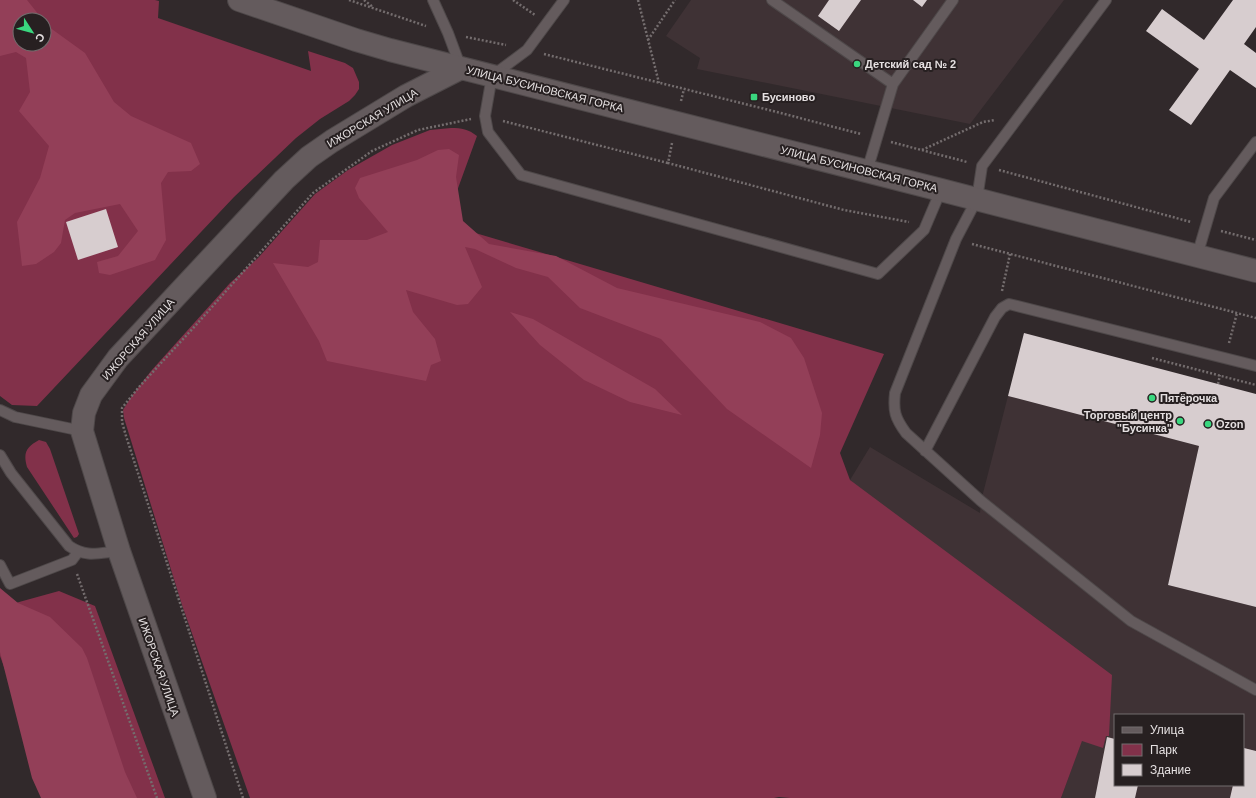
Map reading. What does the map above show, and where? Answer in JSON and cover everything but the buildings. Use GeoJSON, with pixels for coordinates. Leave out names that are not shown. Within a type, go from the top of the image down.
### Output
{"type":"FeatureCollection","features":[{"type":"Feature","properties":{"kind":"street","name":"УЛИЦА БУСИНОВСКАЯ ГОРКА"},"geometry":{"type":"LineString","coordinates":[[239,0],[356,40],[1256,272]]}},
{"type":"Feature","properties":{"kind":"street","name":"ИЖОРСКАЯ УЛИЦА"},"geometry":{"type":"LineString","coordinates":[[204,798],[119,551],[82,431],[84,413],[91,395],[118,358],[284,180],[309,157],[332,141],[406,96],[461,68]]}},
{"type":"Feature","properties":{"kind":"lane"},"geometry":{"type":"LineString","coordinates":[[433,0],[448,33],[461,68]]}},
{"type":"Feature","properties":{"kind":"lane"},"geometry":{"type":"LineString","coordinates":[[564,0],[527,50],[492,76],[485,116],[488,132],[521,174],[878,274],[924,230],[941,190]]}},
{"type":"Feature","properties":{"kind":"lane"},"geometry":{"type":"LineString","coordinates":[[772,0],[893,84]]}},
{"type":"Feature","properties":{"kind":"lane"},"geometry":{"type":"LineString","coordinates":[[867,171],[893,84],[953,0]]}},
{"type":"Feature","properties":{"kind":"lane"},"geometry":{"type":"LineString","coordinates":[[1106,0],[982,166],[977,199],[956,239],[894,392],[893,407],[897,420],[906,433],[981,502],[1130,621],[1256,690]]}},
{"type":"Feature","properties":{"kind":"lane"},"geometry":{"type":"LineString","coordinates":[[1197,256],[1214,198],[1256,142]]}},
{"type":"Feature","properties":{"kind":"lane"},"geometry":{"type":"LineString","coordinates":[[925,450],[995,316],[1002,308],[1009,304],[1256,366]]}},
{"type":"Feature","properties":{"kind":"lane"},"geometry":{"type":"LineString","coordinates":[[0,410],[15,417],[82,431]]}},
{"type":"Feature","properties":{"kind":"lane"},"geometry":{"type":"LineString","coordinates":[[0,454],[12,473],[69,546],[75,556]]}},
{"type":"Feature","properties":{"kind":"lane"},"geometry":{"type":"LineString","coordinates":[[0,565],[10,584],[75,556],[119,551]]}},
{"type":"Feature","properties":{"kind":"path"},"geometry":{"type":"LineString","coordinates":[[349,0],[448,33],[527,50],[773,111],[1256,240]]}},
{"type":"Feature","properties":{"kind":"path"},"geometry":{"type":"LineString","coordinates":[[364,0],[376,9]]}},
{"type":"Feature","properties":{"kind":"path"},"geometry":{"type":"LineString","coordinates":[[513,0],[546,24]]}},
{"type":"Feature","properties":{"kind":"path"},"geometry":{"type":"LineString","coordinates":[[638,0],[659,83]]}},
{"type":"Feature","properties":{"kind":"path"},"geometry":{"type":"LineString","coordinates":[[648,40],[675,0]]}},
{"type":"Feature","properties":{"kind":"path"},"geometry":{"type":"LineString","coordinates":[[668,163],[684,89]]}},
{"type":"Feature","properties":{"kind":"path"},"geometry":{"type":"LineString","coordinates":[[243,798],[126,436],[122,422],[122,408],[138,387],[196,325],[313,193],[372,151],[418,130],[485,116],[844,210],[908,222],[924,230]]}},
{"type":"Feature","properties":{"kind":"path"},"geometry":{"type":"LineString","coordinates":[[921,150],[983,122],[1020,117]]}},
{"type":"Feature","properties":{"kind":"path"},"geometry":{"type":"LineString","coordinates":[[956,239],[1256,318]]}},
{"type":"Feature","properties":{"kind":"path"},"geometry":{"type":"LineString","coordinates":[[1007,271],[1010,254]]}},
{"type":"Feature","properties":{"kind":"path"},"geometry":{"type":"LineString","coordinates":[[1233,329],[1237,313]]}},
{"type":"Feature","properties":{"kind":"path"},"geometry":{"type":"LineString","coordinates":[[1218,384],[1220,376]]}},
{"type":"Feature","properties":{"kind":"path"},"geometry":{"type":"LineString","coordinates":[[75,556],[157,798]]}},
{"type":"Feature","properties":{"kind":"shaded area"},"geometry":{"type":"Polygon","coordinates":[[[0,0],[27,0],[37,12],[12,12],[12,52],[16,52],[0,56],[0,0]]]}},
{"type":"Feature","properties":{"kind":"shaded area","name":"Детский сад № 2"},"geometry":{"type":"Polygon","coordinates":[[[691,0],[1064,0],[970,124],[697,69],[700,58],[666,36],[691,0]]]}},
{"type":"Feature","properties":{"kind":"shaded area"},"geometry":{"type":"Polygon","coordinates":[[[52,29],[85,53],[114,102],[131,116],[191,143],[200,164],[191,171],[168,172],[161,183],[166,240],[155,260],[110,275],[99,273],[97,262],[118,256],[138,231],[120,204],[75,213],[65,220],[61,243],[54,252],[36,264],[22,266],[17,222],[40,178],[49,146],[19,111],[30,92],[26,58],[16,52],[52,52],[52,29]]]}},
{"type":"Feature","properties":{"kind":"shaded area"},"geometry":{"type":"Polygon","coordinates":[[[449,149],[459,155],[456,177],[463,221],[489,244],[556,256],[617,288],[760,322],[791,338],[804,358],[822,413],[820,435],[811,468],[727,409],[661,339],[580,308],[548,277],[516,268],[475,249],[465,247],[482,287],[468,304],[457,305],[406,290],[413,312],[435,339],[441,361],[431,365],[426,381],[327,361],[319,341],[273,263],[308,267],[318,262],[320,240],[367,240],[388,232],[359,198],[355,188],[360,178],[417,160],[438,150],[449,149]]]}},
{"type":"Feature","properties":{"kind":"shaded area"},"geometry":{"type":"Polygon","coordinates":[[[510,312],[533,319],[655,389],[682,415],[630,402],[584,380],[540,345],[510,312]]]}},
{"type":"Feature","properties":{"kind":"shaded area"},"geometry":{"type":"Polygon","coordinates":[[[1008,396],[1199,446],[1168,585],[1256,607],[1256,798],[1061,798],[1082,740],[1106,735],[1108,736],[850,480],[870,447],[980,513],[981,501],[1008,396]]]}},
{"type":"Feature","properties":{"kind":"shaded area"},"geometry":{"type":"Polygon","coordinates":[[[0,588],[18,603],[50,617],[82,648],[87,658],[125,772],[137,798],[41,798],[32,778],[0,652],[0,588]]]}},
{"type":"Feature","properties":{"kind":"green space"},"geometry":{"type":"Polygon","coordinates":[[[0,0],[155,0],[159,1],[158,18],[311,71],[308,51],[345,63],[353,68],[359,82],[359,89],[349,101],[320,119],[296,138],[234,197],[37,406],[12,405],[0,396],[0,0]]]}},
{"type":"Feature","properties":{"kind":"green space"},"geometry":{"type":"Polygon","coordinates":[[[451,128],[465,129],[477,136],[445,224],[884,354],[840,453],[850,480],[1112,675],[1109,736],[1106,736],[1103,748],[1082,741],[1061,798],[250,798],[182,605],[124,418],[123,410],[151,371],[230,283],[258,258],[315,194],[348,170],[392,145],[430,130],[451,128]]]}},
{"type":"Feature","properties":{"kind":"green space"},"geometry":{"type":"Polygon","coordinates":[[[39,440],[46,442],[50,449],[79,534],[77,537],[74,538],[27,467],[25,458],[28,448],[39,440]]]}},
{"type":"Feature","properties":{"kind":"green space"},"geometry":{"type":"Polygon","coordinates":[[[59,591],[95,606],[165,798],[53,798],[0,656],[0,606],[1,607],[59,591]]]}},
{"type":"Feature","properties":{"kind":"place","name":"Детский сад № 2"},"geometry":{"type":"Point","coordinates":[857,64]}},
{"type":"Feature","properties":{"kind":"place","name":"Бусиново"},"geometry":{"type":"Point","coordinates":[754,97]}},
{"type":"Feature","properties":{"kind":"place","name":"Пятёрочка"},"geometry":{"type":"Point","coordinates":[1152,398]}},
{"type":"Feature","properties":{"kind":"place","name":"Торговый центр \"Бусинка\""},"geometry":{"type":"Point","coordinates":[1180,421]}},
{"type":"Feature","properties":{"kind":"place","name":"Ozon"},"geometry":{"type":"Point","coordinates":[1208,424]}}]}
